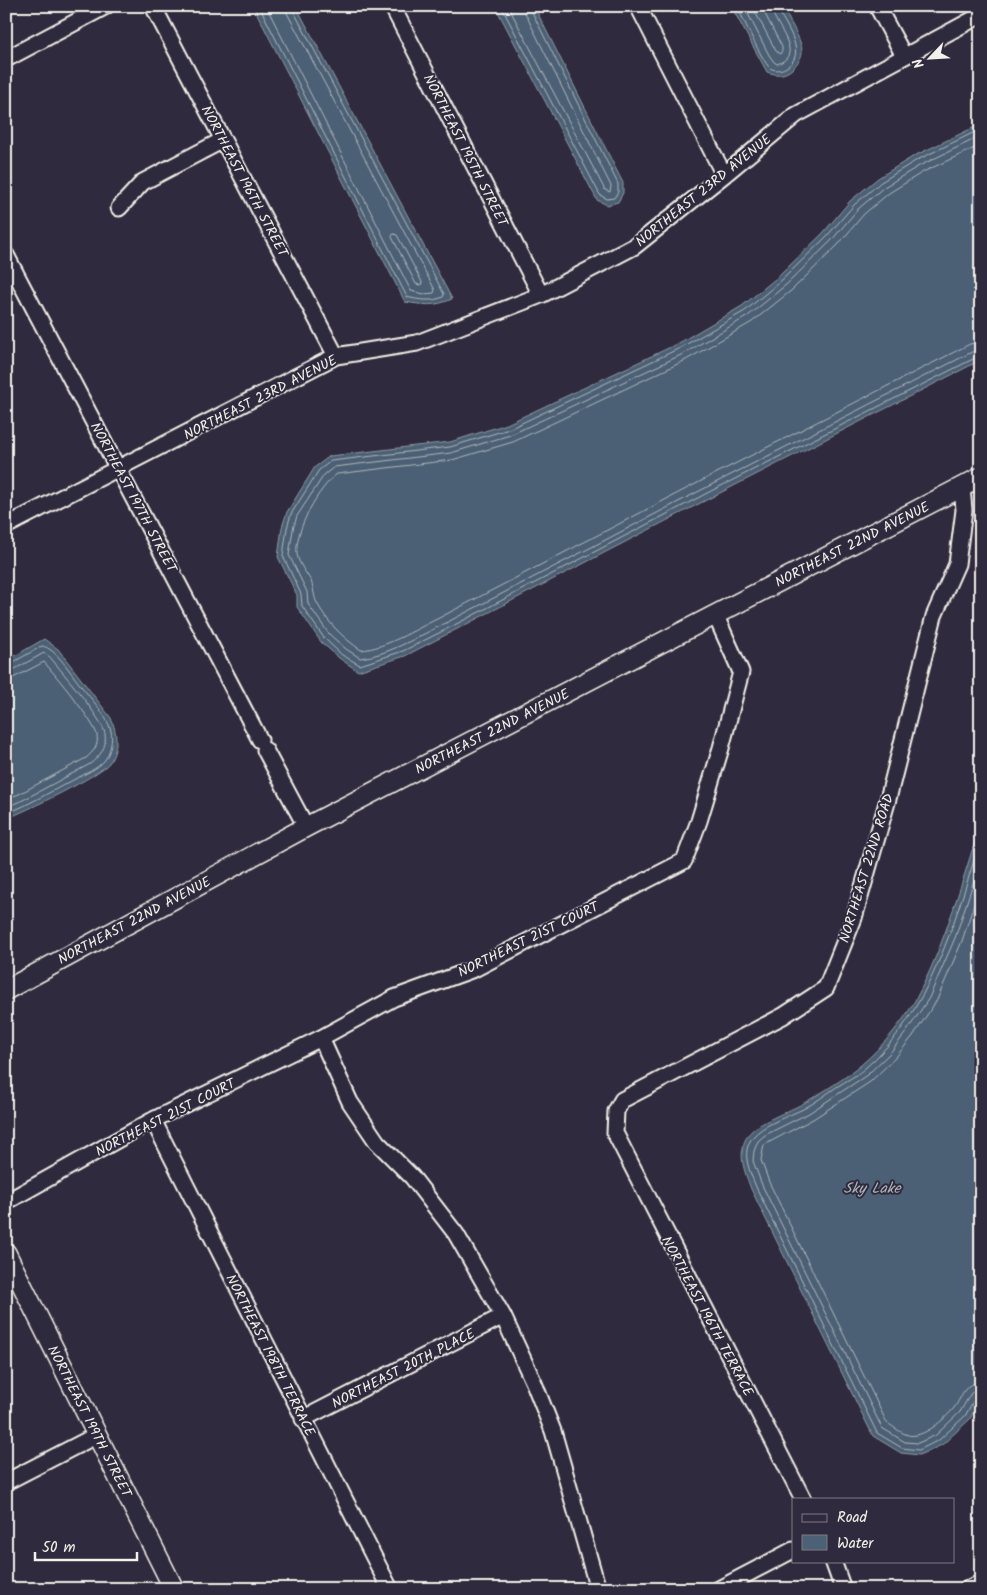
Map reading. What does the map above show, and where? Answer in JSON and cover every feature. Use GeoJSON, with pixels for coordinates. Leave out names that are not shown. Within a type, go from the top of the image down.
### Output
{"type":"FeatureCollection","features":[{"type":"Feature","properties":{"kind":"street"},"geometry":{"type":"LineString","coordinates":[[6,59],[106,6]]}},
{"type":"Feature","properties":{"kind":"street","name":"NORTHEAST 196TH STREET"},"geometry":{"type":"LineString","coordinates":[[153,6],[336,356]]}},
{"type":"Feature","properties":{"kind":"street","name":"NORTHEAST 195TH STREET"},"geometry":{"type":"LineString","coordinates":[[392,6],[541,295]]}},
{"type":"Feature","properties":{"kind":"street"},"geometry":{"type":"LineString","coordinates":[[638,6],[724,175]]}},
{"type":"Feature","properties":{"kind":"street"},"geometry":{"type":"LineString","coordinates":[[878,6],[904,56]]}},
{"type":"Feature","properties":{"kind":"street","name":"NORTHEAST 23RD AVENUE"},"geometry":{"type":"LineString","coordinates":[[6,526],[336,356],[417,343],[541,295],[635,246],[796,115],[975,18]]}},
{"type":"Feature","properties":{"kind":"street"},"geometry":{"type":"LineString","coordinates":[[119,208],[143,182],[223,140]]}},
{"type":"Feature","properties":{"kind":"street","name":"NORTHEAST 197TH STREET"},"geometry":{"type":"LineString","coordinates":[[6,255],[306,827]]}},
{"type":"Feature","properties":{"kind":"street","name":"NORTHEAST 22ND AVENUE"},"geometry":{"type":"LineString","coordinates":[[6,990],[306,827],[981,477]]}},
{"type":"Feature","properties":{"kind":"street","name":"NORTHEAST 22ND ROAD"},"geometry":{"type":"LineString","coordinates":[[615,1133],[616,1111],[622,1100],[783,1016],[826,988],[854,918],[886,808],[934,616],[957,564],[964,510],[962,487]]}},
{"type":"Feature","properties":{"kind":"street","name":"NORTHEAST 21ST COURT"},"geometry":{"type":"LineString","coordinates":[[6,1202],[153,1120],[321,1038],[394,998],[474,968],[684,861],[722,748],[741,672],[715,614]]}},
{"type":"Feature","properties":{"kind":"street"},"geometry":{"type":"LineString","coordinates":[[321,1038],[350,1102],[377,1142],[412,1177],[456,1234],[503,1316],[534,1383],[553,1431],[598,1589]]}},
{"type":"Feature","properties":{"kind":"street","name":"NORTHEAST 198TH TERRACE"},"geometry":{"type":"LineString","coordinates":[[153,1120],[390,1589]]}},
{"type":"Feature","properties":{"kind":"street","name":"NORTHEAST 196TH TERRACE"},"geometry":{"type":"LineString","coordinates":[[615,1133],[663,1230],[803,1498]]}},
{"type":"Feature","properties":{"kind":"street","name":"NORTHEAST 199TH STREET"},"geometry":{"type":"LineString","coordinates":[[6,1253],[174,1589]]}},
{"type":"Feature","properties":{"kind":"street","name":"NORTHEAST 20TH PLACE"},"geometry":{"type":"LineString","coordinates":[[303,1419],[503,1316]]}},
{"type":"Feature","properties":{"kind":"street"},"geometry":{"type":"LineString","coordinates":[[6,1482],[97,1435]]}},
{"type":"Feature","properties":{"kind":"street"},"geometry":{"type":"LineString","coordinates":[[720,1589],[792,1551]]}},
{"type":"Feature","properties":{"kind":"street"},"geometry":{"type":"LineString","coordinates":[[833,1562],[844,1589]]}},
{"type":"Feature","properties":{"kind":"street"},"geometry":{"type":"LineString","coordinates":[[967,1589],[981,1583]]}},
{"type":"Feature","properties":{"kind":"water"},"geometry":{"type":"Polygon","coordinates":[[[253,6],[296,6],[452,299],[428,305],[405,302],[253,6]]]}},
{"type":"Feature","properties":{"kind":"water"},"geometry":{"type":"Polygon","coordinates":[[[495,6],[534,6],[623,183],[623,193],[618,202],[607,205],[597,200],[495,6]]]}},
{"type":"Feature","properties":{"kind":"water"},"geometry":{"type":"Polygon","coordinates":[[[731,6],[782,6],[802,47],[801,57],[792,69],[780,74],[767,72],[731,6]]]}},
{"type":"Feature","properties":{"kind":"water"},"geometry":{"type":"Polygon","coordinates":[[[981,124],[981,360],[405,656],[358,671],[321,642],[297,607],[297,595],[278,557],[282,527],[287,512],[315,467],[330,456],[450,442],[507,424],[677,344],[742,306],[780,275],[823,233],[850,201],[878,178],[914,156],[981,124]]]}},
{"type":"Feature","properties":{"kind":"water"},"geometry":{"type":"Polygon","coordinates":[[[44,639],[58,649],[111,718],[116,735],[115,751],[110,762],[92,776],[6,819],[6,661],[44,639]]]}},
{"type":"Feature","properties":{"kind":"water","name":"Sky Lake"},"geometry":{"type":"Polygon","coordinates":[[[981,823],[981,1397],[970,1419],[942,1445],[919,1455],[901,1453],[873,1436],[751,1189],[742,1156],[744,1142],[748,1135],[758,1126],[804,1103],[855,1070],[894,1031],[915,1001],[938,951],[981,823]]]}}]}
